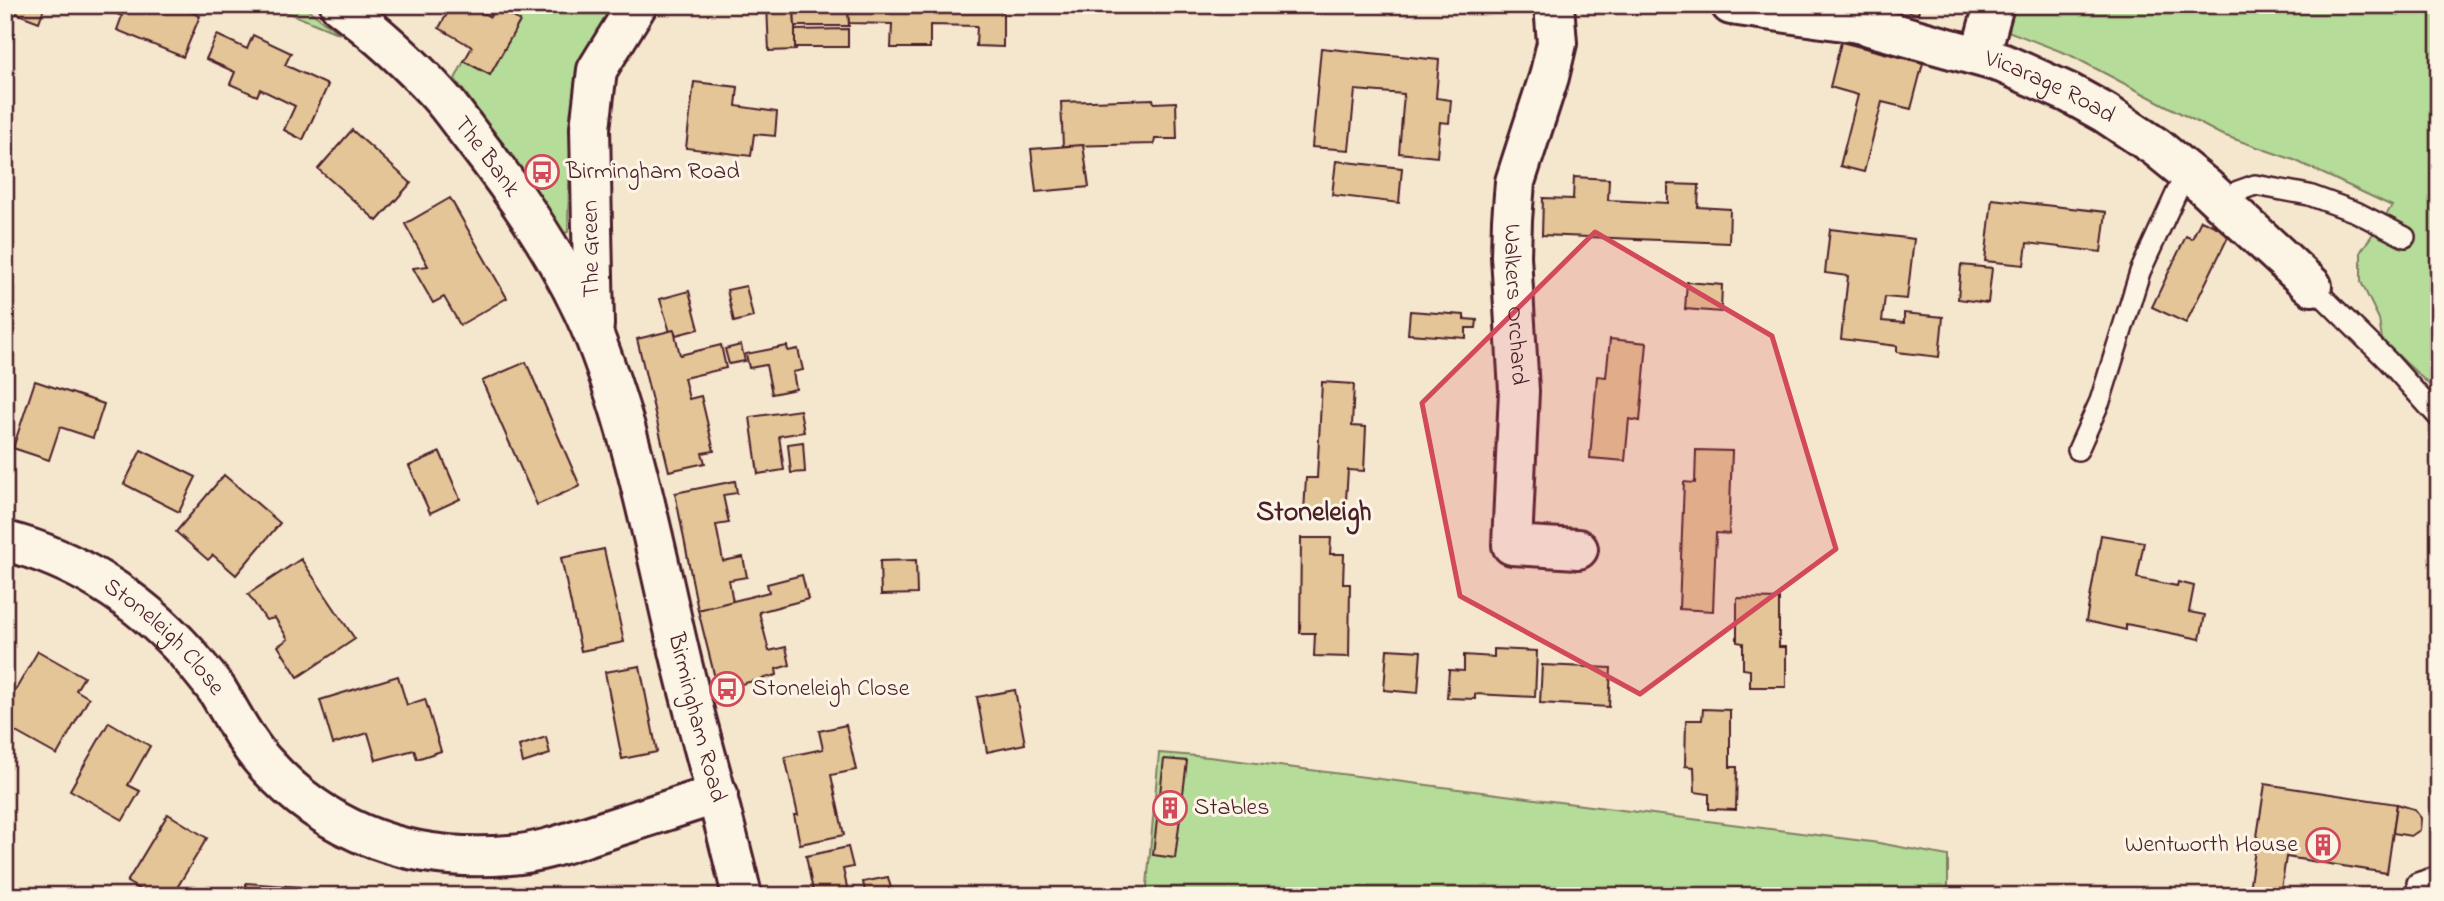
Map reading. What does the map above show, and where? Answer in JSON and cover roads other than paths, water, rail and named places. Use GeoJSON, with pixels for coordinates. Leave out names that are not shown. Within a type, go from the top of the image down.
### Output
{"type":"FeatureCollection","features":[{"type":"Feature","properties":{"kind":"street","name":"The Bank"},"geometry":{"type":"LineString","coordinates":[[340,5],[393,50],[439,95],[485,154],[532,222],[562,272],[594,337]]}},
{"type":"Feature","properties":{"kind":"street","name":"The Green"},"geometry":{"type":"LineString","coordinates":[[594,337],[590,128],[597,70],[637,5]]}},
{"type":"Feature","properties":{"kind":"street","name":"Walkers Orchard"},"geometry":{"type":"LineString","coordinates":[[1554,5],[1557,43],[1516,182],[1512,220],[1511,256],[1519,391],[1512,545],[1578,549]]}},
{"type":"Feature","properties":{"kind":"street","name":"Vicarage Road"},"geometry":{"type":"LineString","coordinates":[[1731,5],[1858,23],[1980,56],[2069,93],[2105,113],[2156,148],[2222,203],[2312,286]]}},
{"type":"Feature","properties":{"kind":"street"},"geometry":{"type":"LineString","coordinates":[[1980,56],[1994,5]]}},
{"type":"Feature","properties":{"kind":"street","name":"Birmingham Road"},"geometry":{"type":"LineString","coordinates":[[594,337],[628,434],[684,671],[718,794],[742,896]]}},
{"type":"Feature","properties":{"kind":"street","name":"Stoneleigh Close"},"geometry":{"type":"LineString","coordinates":[[5,541],[28,546],[71,563],[110,586],[150,617],[186,653],[216,689],[262,761],[293,792],[328,818],[361,835],[435,855],[512,855],[551,847],[718,794]]}},
{"type":"Feature","properties":{"kind":"lane"},"geometry":{"type":"LineString","coordinates":[[2078,450],[2100,401],[2140,272],[2186,172]]}},
{"type":"Feature","properties":{"kind":"lane"},"geometry":{"type":"LineString","coordinates":[[2222,203],[2238,191],[2255,186],[2309,195],[2356,212],[2406,237]]}},
{"type":"Feature","properties":{"kind":"lane"},"geometry":{"type":"LineString","coordinates":[[2312,286],[2388,361],[2439,418]]}},
{"type":"Feature","properties":{"kind":"lane"},"geometry":{"type":"LineString","coordinates":[[2417,883],[2439,876]]}},
{"type":"Feature","properties":{"kind":"place","name":"Birmingham Road"},"geometry":{"type":"Point","coordinates":[542,172]}},
{"type":"Feature","properties":{"kind":"place","name":"Stoneleigh Close"},"geometry":{"type":"Point","coordinates":[727,689]}},
{"type":"Feature","properties":{"kind":"place","name":"Stables"},"geometry":{"type":"Point","coordinates":[1170,808]}},
{"type":"Feature","properties":{"kind":"place","name":"Wentworth House"},"geometry":{"type":"Point","coordinates":[2323,845]}},
{"type":"Feature","properties":{"kind":"district","name":"Stoneleigh"},"geometry":{"type":"Point","coordinates":[1314,513]}}]}
